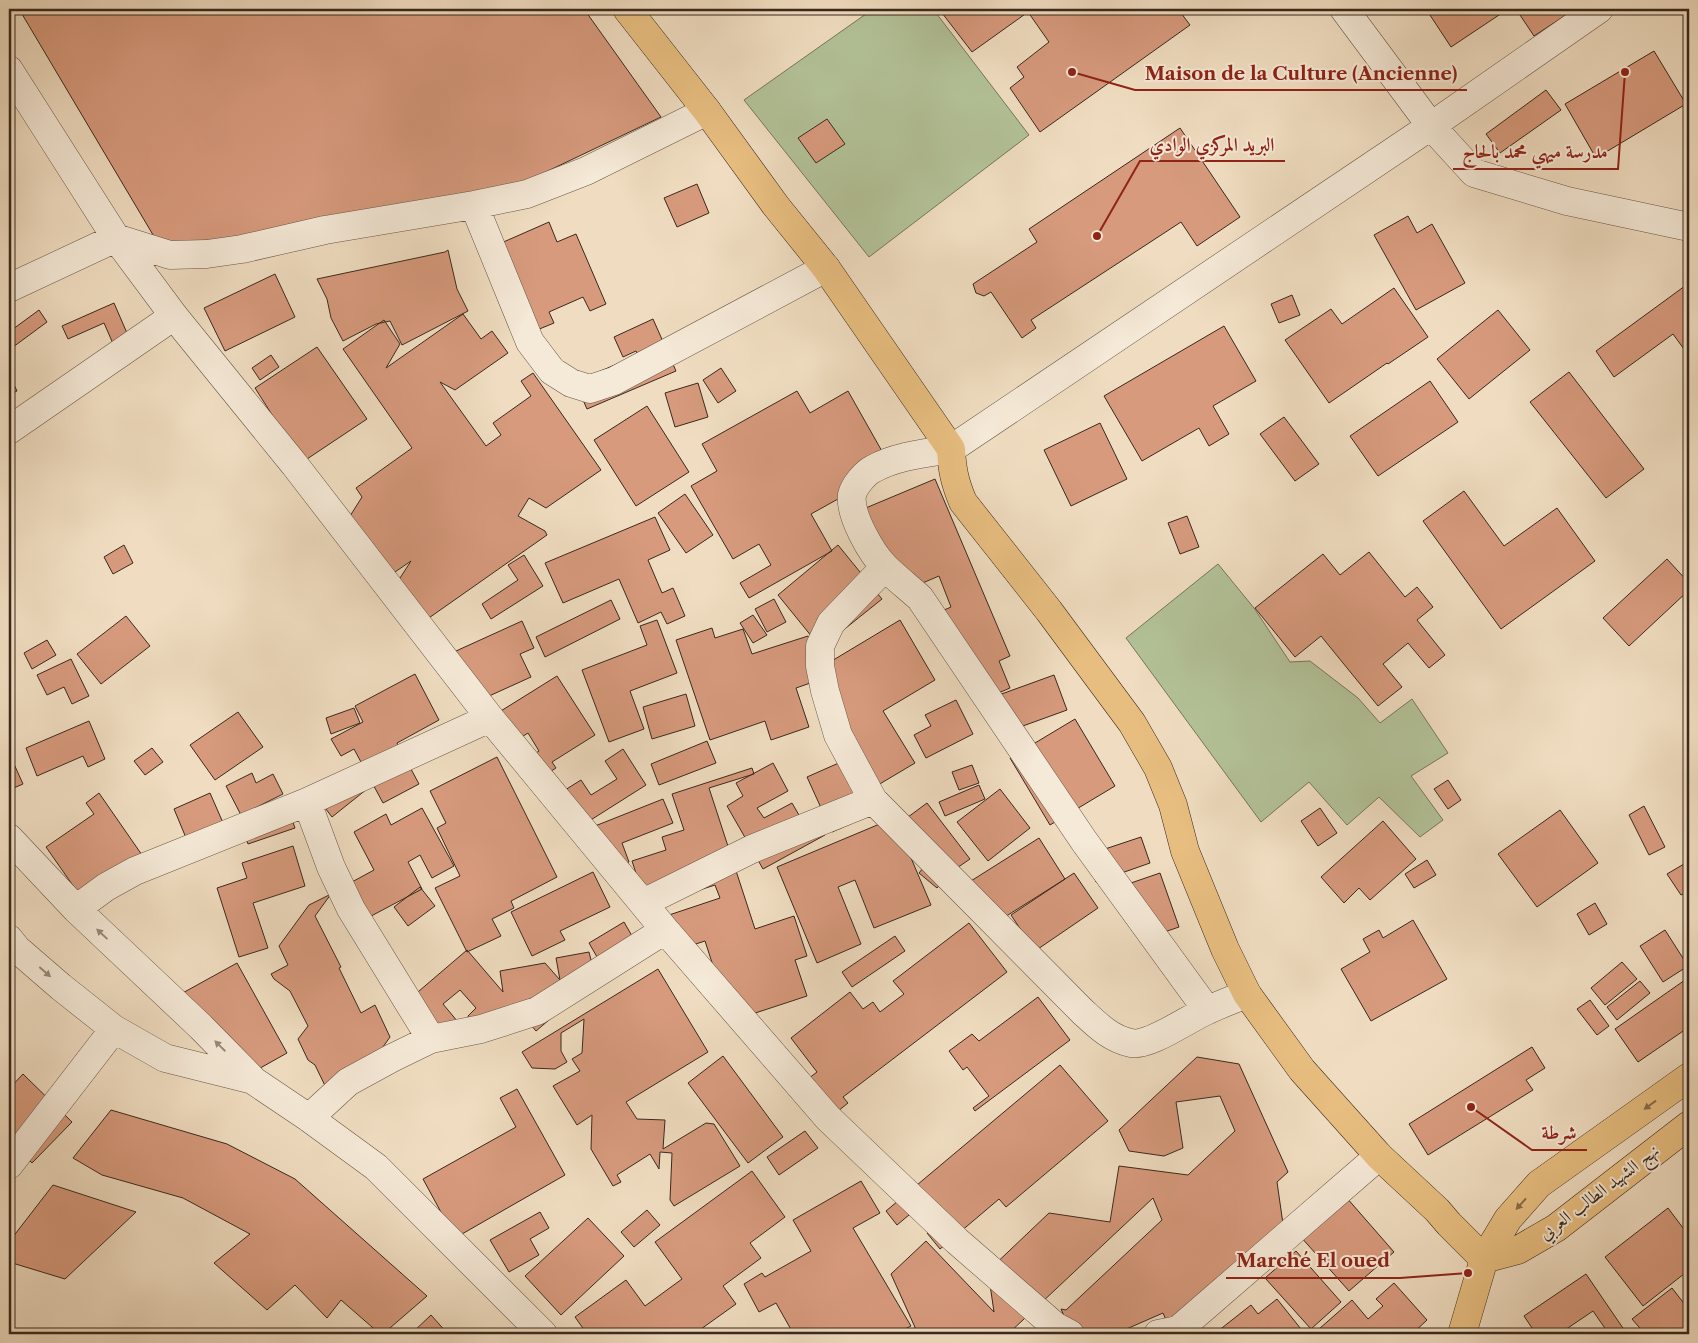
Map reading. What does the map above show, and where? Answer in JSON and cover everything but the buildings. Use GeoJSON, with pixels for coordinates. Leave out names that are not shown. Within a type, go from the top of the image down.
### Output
{"type":"FeatureCollection","features":[{"type":"Feature","properties":{"kind":"main road"},"geometry":{"type":"LineString","coordinates":[[627,9],[707,111],[776,206],[826,268],[951,449],[952,469],[956,486],[963,502],[1049,611],[1132,723],[1158,768],[1174,805],[1185,851],[1225,949],[1247,994],[1302,1070],[1380,1156],[1437,1210],[1484,1259],[1462,1334]]}},
{"type":"Feature","properties":{"kind":"main road","name":"نهج الشهيد الطالب العربي"},"geometry":{"type":"LineString","coordinates":[[1484,1259],[1508,1219],[1540,1184],[1689,1077]]}},
{"type":"Feature","properties":{"kind":"main road","name":"نهج الشهيد الطالب العربي"},"geometry":{"type":"LineString","coordinates":[[1484,1259],[1518,1250],[1556,1228],[1689,1125]]}},
{"type":"Feature","properties":{"kind":"street"},"geometry":{"type":"LineString","coordinates":[[1344,9],[1431,126],[1474,173],[1567,201],[1689,227]]}},
{"type":"Feature","properties":{"kind":"street"},"geometry":{"type":"LineString","coordinates":[[1207,1010],[1084,842],[920,598],[885,567],[863,536],[854,509],[852,495],[859,482],[872,469],[904,457],[951,449],[1431,126],[1599,9]]}},
{"type":"Feature","properties":{"kind":"street"},"geometry":{"type":"LineString","coordinates":[[9,70],[116,238],[174,316],[300,472],[490,718],[665,930],[828,1118],[957,1241],[1055,1326],[1070,1334]]}},
{"type":"Feature","properties":{"kind":"street"},"geometry":{"type":"LineString","coordinates":[[9,288],[116,238],[170,255],[207,254],[242,249],[325,230],[474,205],[527,194],[562,182],[707,111]]}},
{"type":"Feature","properties":{"kind":"street"},"geometry":{"type":"LineString","coordinates":[[474,205],[530,342],[552,370],[571,383],[590,389],[614,381],[826,268]]}},
{"type":"Feature","properties":{"kind":"street"},"geometry":{"type":"LineString","coordinates":[[9,430],[174,316]]}},
{"type":"Feature","properties":{"kind":"street"},"geometry":{"type":"LineString","coordinates":[[885,567],[830,623],[820,646],[820,666],[824,691],[838,735],[873,800],[1082,1012],[1100,1028],[1117,1039],[1133,1044],[1150,1040],[1207,1010],[1247,994]]}},
{"type":"Feature","properties":{"kind":"street"},"geometry":{"type":"LineString","coordinates":[[76,909],[106,886],[135,871],[307,802],[490,718]]}},
{"type":"Feature","properties":{"kind":"street"},"geometry":{"type":"LineString","coordinates":[[643,903],[752,849],[873,800]]}},
{"type":"Feature","properties":{"kind":"street"},"geometry":{"type":"LineString","coordinates":[[307,802],[331,867],[351,910],[431,1039]]}},
{"type":"Feature","properties":{"kind":"street"},"geometry":{"type":"LineString","coordinates":[[9,838],[76,909],[254,1080],[376,1167],[544,1334]]}},
{"type":"Feature","properties":{"kind":"street"},"geometry":{"type":"LineString","coordinates":[[309,1118],[348,1082],[431,1039],[481,1029],[537,1011],[665,930]]}},
{"type":"Feature","properties":{"kind":"street"},"geometry":{"type":"LineString","coordinates":[[12,948],[114,1029],[165,1058],[254,1080]]}},
{"type":"Feature","properties":{"kind":"street"},"geometry":{"type":"LineString","coordinates":[[9,1165],[114,1029]]}},
{"type":"Feature","properties":{"kind":"street"},"geometry":{"type":"LineString","coordinates":[[1172,1333],[1380,1156]]}},
{"type":"Feature","properties":{"kind":"green space"},"geometry":{"type":"Polygon","coordinates":[[[873,9],[933,9],[1029,135],[869,257],[744,100],[873,9]]]}},
{"type":"Feature","properties":{"kind":"green space"},"geometry":{"type":"Polygon","coordinates":[[[1218,564],[1254,608],[1290,662],[1310,661],[1358,698],[1380,723],[1412,699],[1448,753],[1411,776],[1443,820],[1420,837],[1379,797],[1347,825],[1309,782],[1261,822],[1126,638],[1218,564]]]}},
{"type":"Feature","properties":{"kind":"place","name":"Maison de la Culture (Ancienne)"},"geometry":{"type":"Point","coordinates":[1072,72]}},
{"type":"Feature","properties":{"kind":"place","name":"مدرسة ميهي محمد بالحاج"},"geometry":{"type":"Point","coordinates":[1625,72]}},
{"type":"Feature","properties":{"kind":"place","name":"البريد المركزي الوادي"},"geometry":{"type":"Point","coordinates":[1097,236]}},
{"type":"Feature","properties":{"kind":"place","name":"شرطة"},"geometry":{"type":"Point","coordinates":[1471,1107]}},
{"type":"Feature","properties":{"kind":"place","name":"Marché El oued"},"geometry":{"type":"Point","coordinates":[1468,1273]}}]}
